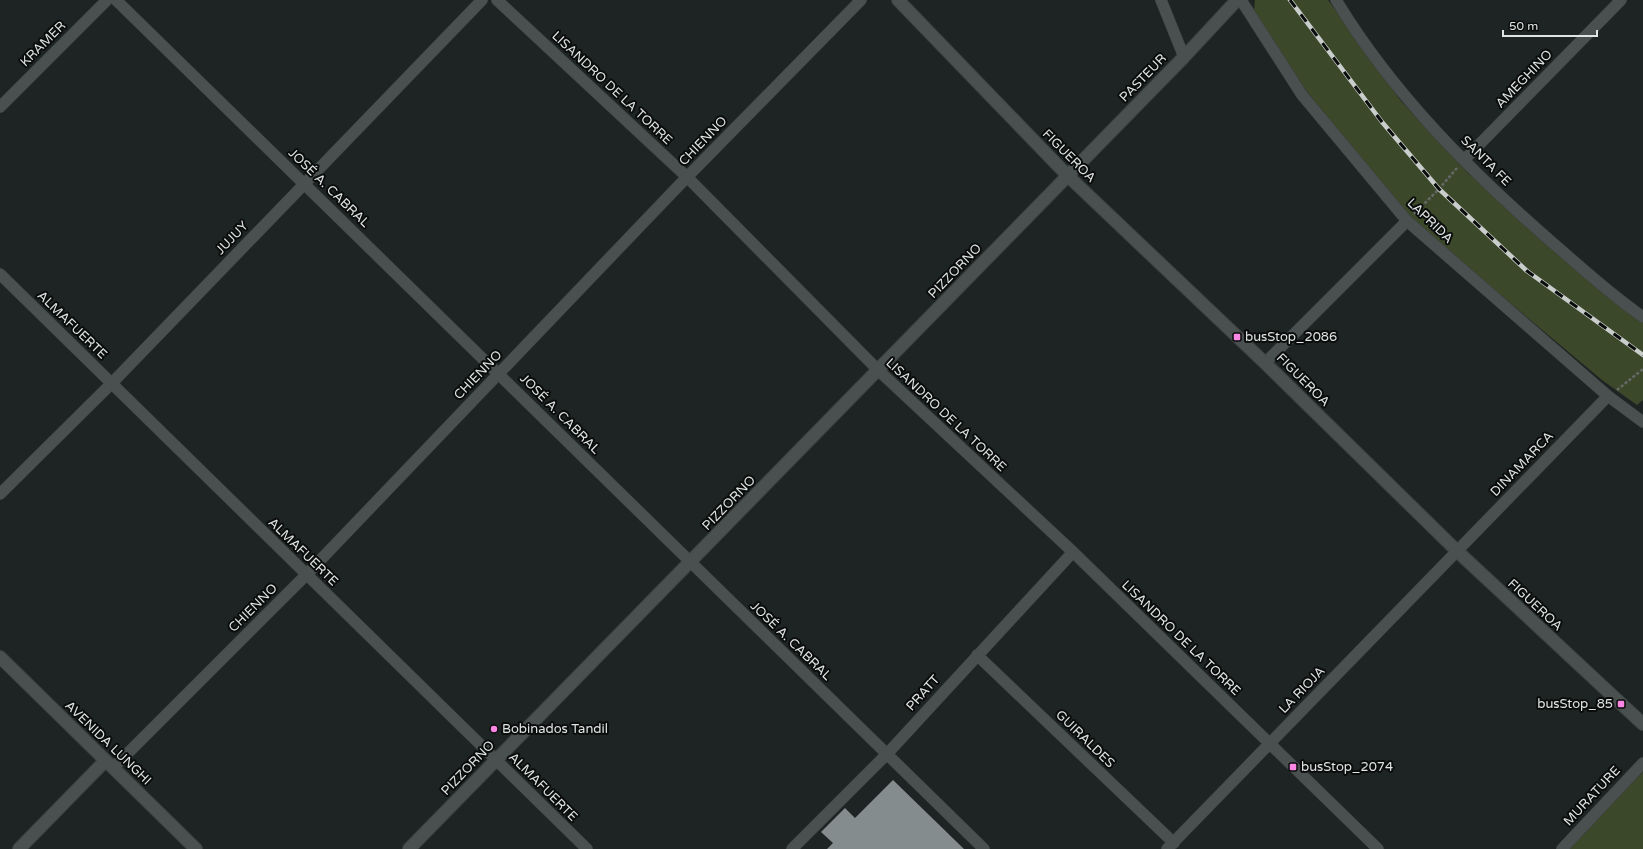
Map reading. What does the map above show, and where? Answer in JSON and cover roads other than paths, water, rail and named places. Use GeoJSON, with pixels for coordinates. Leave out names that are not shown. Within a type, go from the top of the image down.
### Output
{"type":"FeatureCollection","features":[{"type":"Feature","properties":{"kind":"street","name":"KRAMER"},"geometry":{"type":"LineString","coordinates":[[0,107],[107,0]]}},
{"type":"Feature","properties":{"kind":"street","name":"JOSÉ A. CABRAL"},"geometry":{"type":"LineString","coordinates":[[116,0],[984,849]]}},
{"type":"Feature","properties":{"kind":"street","name":"JUJUY"},"geometry":{"type":"LineString","coordinates":[[0,494],[112,383],[482,0]]}},
{"type":"Feature","properties":{"kind":"street","name":"LISANDRO DE LA TORRE"},"geometry":{"type":"LineString","coordinates":[[497,0],[687,177],[878,370],[1073,552],[1378,849]]}},
{"type":"Feature","properties":{"kind":"street","name":"CHIENNO"},"geometry":{"type":"LineString","coordinates":[[19,849],[306,574],[687,177],[861,0]]}},
{"type":"Feature","properties":{"kind":"street","name":"FIGUEROA"},"geometry":{"type":"LineString","coordinates":[[898,0],[1068,176],[1266,363],[1456,551],[1643,724]]}},
{"type":"Feature","properties":{"kind":"street"},"geometry":{"type":"LineString","coordinates":[[1161,0],[1184,57]]}},
{"type":"Feature","properties":{"kind":"street","name":"PASTEUR"},"geometry":{"type":"LineString","coordinates":[[1068,176],[1184,57],[1237,0]]}},
{"type":"Feature","properties":{"kind":"street","name":"LAPRIDA"},"geometry":{"type":"LineString","coordinates":[[1241,0],[1302,95],[1407,221],[1608,396],[1643,422]]}},
{"type":"Feature","properties":{"kind":"street","name":"SANTA FE"},"geometry":{"type":"LineString","coordinates":[[1336,0],[1353,27],[1409,102],[1464,160],[1509,204],[1620,301],[1643,317]]}},
{"type":"Feature","properties":{"kind":"street","name":"AMEGHINO"},"geometry":{"type":"LineString","coordinates":[[1464,160],[1621,0]]}},
{"type":"Feature","properties":{"kind":"street","name":"PIZZORNO"},"geometry":{"type":"LineString","coordinates":[[409,849],[1068,176]]}},
{"type":"Feature","properties":{"kind":"street"},"geometry":{"type":"LineString","coordinates":[[1266,363],[1407,221]]}},
{"type":"Feature","properties":{"kind":"street","name":"ALMAFUERTE"},"geometry":{"type":"LineString","coordinates":[[0,274],[587,849]]}},
{"type":"Feature","properties":{"kind":"street","name":"DINAMARCA"},"geometry":{"type":"LineString","coordinates":[[1456,551],[1608,396]]}},
{"type":"Feature","properties":{"kind":"street","name":"LA RIOJA"},"geometry":{"type":"LineString","coordinates":[[1171,846],[1456,551]]}},
{"type":"Feature","properties":{"kind":"street","name":"PRATT"},"geometry":{"type":"LineString","coordinates":[[792,849],[887,754],[1073,552]]}},
{"type":"Feature","properties":{"kind":"street","name":"GUIRALDES"},"geometry":{"type":"LineString","coordinates":[[977,655],[1171,846]]}},
{"type":"Feature","properties":{"kind":"street","name":"AVENIDA LUNGHI"},"geometry":{"type":"LineString","coordinates":[[0,657],[196,849]]}},
{"type":"Feature","properties":{"kind":"street","name":"MURATURE"},"geometry":{"type":"LineString","coordinates":[[1562,849],[1643,763]]}},
{"type":"Feature","properties":{"kind":"railway"},"geometry":{"type":"LineString","coordinates":[[1290,0],[1382,122],[1439,189],[1527,271],[1643,355]]}},
{"type":"Feature","properties":{"kind":"place","name":"busStop_2086"},"geometry":{"type":"Point","coordinates":[1237,337]}},
{"type":"Feature","properties":{"kind":"place","name":"busStop_85"},"geometry":{"type":"Point","coordinates":[1621,704]}},
{"type":"Feature","properties":{"kind":"place","name":"Bobinados Tandil"},"geometry":{"type":"Point","coordinates":[494,729]}},
{"type":"Feature","properties":{"kind":"place","name":"busStop_2074"},"geometry":{"type":"Point","coordinates":[1293,767]}}]}
